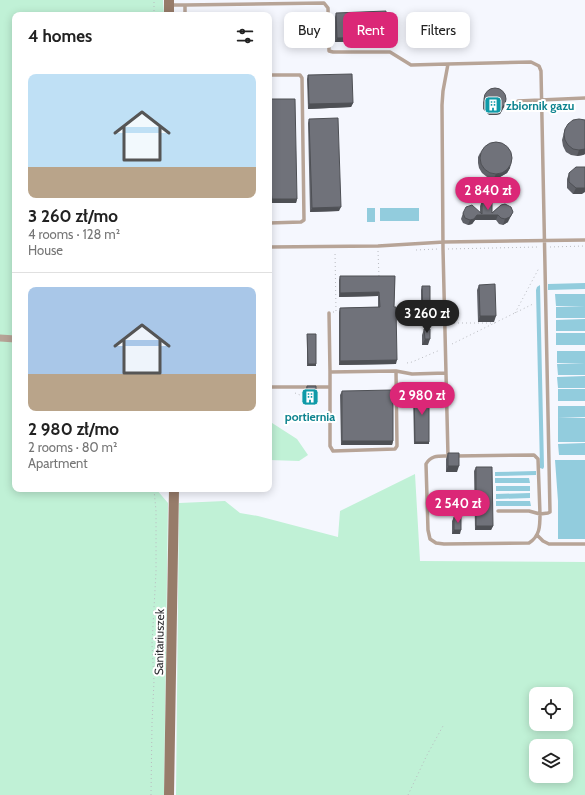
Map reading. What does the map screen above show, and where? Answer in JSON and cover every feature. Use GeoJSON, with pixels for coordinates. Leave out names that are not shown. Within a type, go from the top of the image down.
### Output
{"type":"FeatureCollection","features":[{"type":"Feature","properties":{"kind":"street"},"geometry":{"type":"LineString","coordinates":[[0,338],[12,339]]}},
{"type":"Feature","properties":{"kind":"street","name":"Sanitariuszek"},"geometry":{"type":"LineString","coordinates":[[169,795],[174,492]]}},
{"type":"Feature","properties":{"kind":"lane"},"geometry":{"type":"LineString","coordinates":[[169,7],[185,5],[324,3],[328,8],[329,51],[390,52],[411,65],[531,62],[539,66],[550,512],[548,514],[540,514],[529,511],[498,511]]}},
{"type":"Feature","properties":{"kind":"lane"},"geometry":{"type":"LineString","coordinates":[[185,5],[185,12]]}},
{"type":"Feature","properties":{"kind":"lane"},"geometry":{"type":"LineString","coordinates":[[448,64],[442,105],[443,249],[448,456]]}},
{"type":"Feature","properties":{"kind":"lane"},"geometry":{"type":"LineString","coordinates":[[272,75],[300,75],[302,78],[304,220],[301,222],[272,223]]}},
{"type":"Feature","properties":{"kind":"lane"},"geometry":{"type":"LineString","coordinates":[[518,101],[585,98]]}},
{"type":"Feature","properties":{"kind":"lane"},"geometry":{"type":"LineString","coordinates":[[272,247],[378,246],[444,242],[585,240]]}},
{"type":"Feature","properties":{"kind":"lane"},"geometry":{"type":"LineString","coordinates":[[329,313],[331,449],[333,451],[396,449],[396,371]]}},
{"type":"Feature","properties":{"kind":"lane"},"geometry":{"type":"LineString","coordinates":[[330,372],[396,371],[412,374],[446,373]]}},
{"type":"Feature","properties":{"kind":"lane"},"geometry":{"type":"LineString","coordinates":[[272,387],[330,387]]}},
{"type":"Feature","properties":{"kind":"lane"},"geometry":{"type":"LineString","coordinates":[[534,455],[538,460],[540,514],[540,527],[535,539],[529,543],[444,544],[436,543],[430,539],[428,530],[426,464],[429,459],[433,457],[448,456],[534,455]]}},
{"type":"Feature","properties":{"kind":"lane"},"geometry":{"type":"LineString","coordinates":[[537,535],[543,542],[549,544],[585,544]]}},
{"type":"Feature","properties":{"kind":"path"},"geometry":{"type":"LineString","coordinates":[[154,0],[154,12]]}},
{"type":"Feature","properties":{"kind":"path"},"geometry":{"type":"LineString","coordinates":[[329,313],[336,312],[335,246]]}},
{"type":"Feature","properties":{"kind":"path"},"geometry":{"type":"LineString","coordinates":[[378,246],[379,280]]}},
{"type":"Feature","properties":{"kind":"path"},"geometry":{"type":"LineString","coordinates":[[414,250],[585,246]]}},
{"type":"Feature","properties":{"kind":"path"},"geometry":{"type":"LineString","coordinates":[[514,313],[544,260]]}},
{"type":"Feature","properties":{"kind":"path"},"geometry":{"type":"LineString","coordinates":[[407,363],[446,347],[533,304]]}},
{"type":"Feature","properties":{"kind":"path"},"geometry":{"type":"LineString","coordinates":[[411,323],[495,322]]}},
{"type":"Feature","properties":{"kind":"path"},"geometry":{"type":"LineString","coordinates":[[151,795],[154,681],[152,644],[156,572],[156,511],[154,492]]}},
{"type":"Feature","properties":{"kind":"path"},"geometry":{"type":"LineString","coordinates":[[408,795],[443,726]]}},
{"type":"Feature","properties":{"kind":"green space"},"geometry":{"type":"Polygon","coordinates":[[[0,0],[163,0],[164,12],[12,12],[12,492],[159,492],[168,503],[164,795],[0,795],[0,0]]]}},
{"type":"Feature","properties":{"kind":"green space"},"geometry":{"type":"Polygon","coordinates":[[[272,423],[297,439],[308,455],[299,461],[272,460],[272,423]]]}},
{"type":"Feature","properties":{"kind":"green space"},"geometry":{"type":"Polygon","coordinates":[[[415,474],[420,561],[585,562],[585,795],[176,795],[179,503],[225,501],[240,513],[258,516],[338,537],[340,511],[415,474]]]}},
{"type":"Feature","properties":{"kind":"water"},"geometry":{"type":"Polygon","coordinates":[[[367,208],[375,208],[375,222],[367,222],[367,208]]]}},
{"type":"Feature","properties":{"kind":"water"},"geometry":{"type":"Polygon","coordinates":[[[380,208],[419,208],[419,221],[380,221],[380,208]]]}},
{"type":"Feature","properties":{"kind":"water"},"geometry":{"type":"Polygon","coordinates":[[[585,283],[585,289],[548,290],[548,284],[585,283]]]}},
{"type":"Feature","properties":{"kind":"water"},"geometry":{"type":"Polygon","coordinates":[[[540,285],[543,469],[540,468],[536,290],[540,285]]]}},
{"type":"Feature","properties":{"kind":"water"},"geometry":{"type":"Polygon","coordinates":[[[555,294],[585,294],[585,306],[556,306],[555,294]]]}},
{"type":"Feature","properties":{"kind":"water"},"geometry":{"type":"Polygon","coordinates":[[[585,306],[585,318],[556,318],[556,307],[585,306]]]}},
{"type":"Feature","properties":{"kind":"water"},"geometry":{"type":"Polygon","coordinates":[[[585,319],[585,331],[556,331],[556,320],[585,319]]]}},
{"type":"Feature","properties":{"kind":"water"},"geometry":{"type":"Polygon","coordinates":[[[556,333],[585,333],[585,345],[556,345],[556,333]]]}},
{"type":"Feature","properties":{"kind":"water"},"geometry":{"type":"Polygon","coordinates":[[[557,351],[585,351],[585,363],[557,363],[557,351]]]}},
{"type":"Feature","properties":{"kind":"water"},"geometry":{"type":"Polygon","coordinates":[[[585,363],[585,375],[558,375],[557,364],[585,363]]]}},
{"type":"Feature","properties":{"kind":"water"},"geometry":{"type":"Polygon","coordinates":[[[585,376],[585,388],[558,388],[557,377],[585,376]]]}},
{"type":"Feature","properties":{"kind":"water"},"geometry":{"type":"Polygon","coordinates":[[[558,389],[585,389],[585,401],[558,401],[558,389]]]}},
{"type":"Feature","properties":{"kind":"water"},"geometry":{"type":"Polygon","coordinates":[[[558,406],[585,406],[585,417],[558,418],[558,406]]]}},
{"type":"Feature","properties":{"kind":"water"},"geometry":{"type":"Polygon","coordinates":[[[558,418],[585,418],[585,442],[558,442],[558,418]]]}},
{"type":"Feature","properties":{"kind":"water"},"geometry":{"type":"Polygon","coordinates":[[[585,443],[585,455],[559,455],[558,444],[585,443]]]}},
{"type":"Feature","properties":{"kind":"water"},"geometry":{"type":"Polygon","coordinates":[[[555,460],[585,460],[585,539],[558,539],[558,501],[555,460]]]}},
{"type":"Feature","properties":{"kind":"water"},"geometry":{"type":"Polygon","coordinates":[[[536,471],[536,475],[495,476],[495,472],[536,471]]]}},
{"type":"Feature","properties":{"kind":"water"},"geometry":{"type":"Polygon","coordinates":[[[495,478],[529,478],[530,483],[495,483],[495,478]]]}},
{"type":"Feature","properties":{"kind":"water"},"geometry":{"type":"Polygon","coordinates":[[[496,486],[530,486],[530,491],[496,491],[496,486]]]}},
{"type":"Feature","properties":{"kind":"water"},"geometry":{"type":"Polygon","coordinates":[[[530,493],[530,498],[496,499],[496,494],[530,493]]]}},
{"type":"Feature","properties":{"kind":"water"},"geometry":{"type":"Polygon","coordinates":[[[496,501],[530,501],[531,506],[496,506],[496,501]]]}},
{"type":"Feature","properties":{"kind":"building"},"geometry":{"type":"Polygon","coordinates":[[[386,11],[386,12],[361,12],[386,11]]]}},
{"type":"Feature","properties":{"kind":"building"},"geometry":{"type":"Polygon","coordinates":[[[336,13],[343,13],[343,38],[337,38],[336,13]]]}},
{"type":"Feature","properties":{"kind":"building"},"geometry":{"type":"Polygon","coordinates":[[[352,74],[353,103],[309,104],[308,75],[352,74]]]}},
{"type":"Feature","properties":{"kind":"building","name":"zbiornik gazu"},"geometry":{"type":"Polygon","coordinates":[[[495,88],[503,91],[506,99],[503,107],[495,110],[487,107],[484,99],[487,91],[495,88]]]}},
{"type":"Feature","properties":{"kind":"building"},"geometry":{"type":"Polygon","coordinates":[[[272,99],[295,99],[297,199],[272,199],[272,99]]]}},
{"type":"Feature","properties":{"kind":"building"},"geometry":{"type":"Polygon","coordinates":[[[338,118],[341,207],[312,208],[309,119],[338,118]]]}},
{"type":"Feature","properties":{"kind":"building"},"geometry":{"type":"Polygon","coordinates":[[[573,120],[585,120],[585,149],[579,150],[573,149],[568,145],[564,134],[568,124],[573,120]]]}},
{"type":"Feature","properties":{"kind":"building"},"geometry":{"type":"Polygon","coordinates":[[[493,142],[499,142],[508,146],[512,158],[508,170],[499,174],[493,174],[484,170],[480,161],[480,155],[484,146],[493,142]]]}},
{"type":"Feature","properties":{"kind":"building"},"geometry":{"type":"Polygon","coordinates":[[[576,167],[585,167],[585,188],[576,188],[569,182],[569,173],[576,167]]]}},
{"type":"Feature","properties":{"kind":"building"},"geometry":{"type":"Polygon","coordinates":[[[482,201],[492,201],[492,213],[501,205],[505,204],[511,207],[513,212],[510,217],[505,219],[498,215],[477,215],[474,219],[470,220],[465,218],[463,213],[466,207],[472,205],[482,214],[482,201]]]}},
{"type":"Feature","properties":{"kind":"building"},"geometry":{"type":"Polygon","coordinates":[[[340,276],[395,276],[394,307],[396,307],[397,360],[340,361],[340,308],[380,307],[379,292],[340,293],[340,276]]]}},
{"type":"Feature","properties":{"kind":"building"},"geometry":{"type":"Polygon","coordinates":[[[495,284],[496,316],[480,316],[479,285],[495,284]]]}},
{"type":"Feature","properties":{"kind":"building"},"geometry":{"type":"Polygon","coordinates":[[[422,286],[430,286],[430,312],[423,312],[422,286]]]}},
{"type":"Feature","properties":{"kind":"building"},"geometry":{"type":"Polygon","coordinates":[[[424,329],[430,329],[430,339],[425,339],[424,329]]]}},
{"type":"Feature","properties":{"kind":"building"},"geometry":{"type":"Polygon","coordinates":[[[307,334],[316,334],[316,364],[308,364],[307,334]]]}},
{"type":"Feature","properties":{"kind":"building"},"geometry":{"type":"Polygon","coordinates":[[[307,386],[316,386],[316,400],[307,400],[307,386]]]}},
{"type":"Feature","properties":{"kind":"building"},"geometry":{"type":"Polygon","coordinates":[[[393,390],[393,441],[342,441],[342,391],[393,390]]]}},
{"type":"Feature","properties":{"kind":"building"},"geometry":{"type":"Polygon","coordinates":[[[414,391],[429,391],[429,442],[415,442],[414,391]]]}},
{"type":"Feature","properties":{"kind":"building"},"geometry":{"type":"Polygon","coordinates":[[[448,453],[459,453],[459,466],[448,466],[448,453]]]}},
{"type":"Feature","properties":{"kind":"building"},"geometry":{"type":"Polygon","coordinates":[[[476,467],[492,467],[493,526],[476,526],[476,467]]]}},
{"type":"Feature","properties":{"kind":"building"},"geometry":{"type":"Polygon","coordinates":[[[454,517],[461,517],[461,530],[454,530],[454,517]]]}},
{"type":"Feature","properties":{"kind":"place","name":"zbiornik gazu"},"geometry":{"type":"Point","coordinates":[493,105]}},
{"type":"Feature","properties":{"kind":"place","name":"portiernia"},"geometry":{"type":"Point","coordinates":[310,397]}}]}
